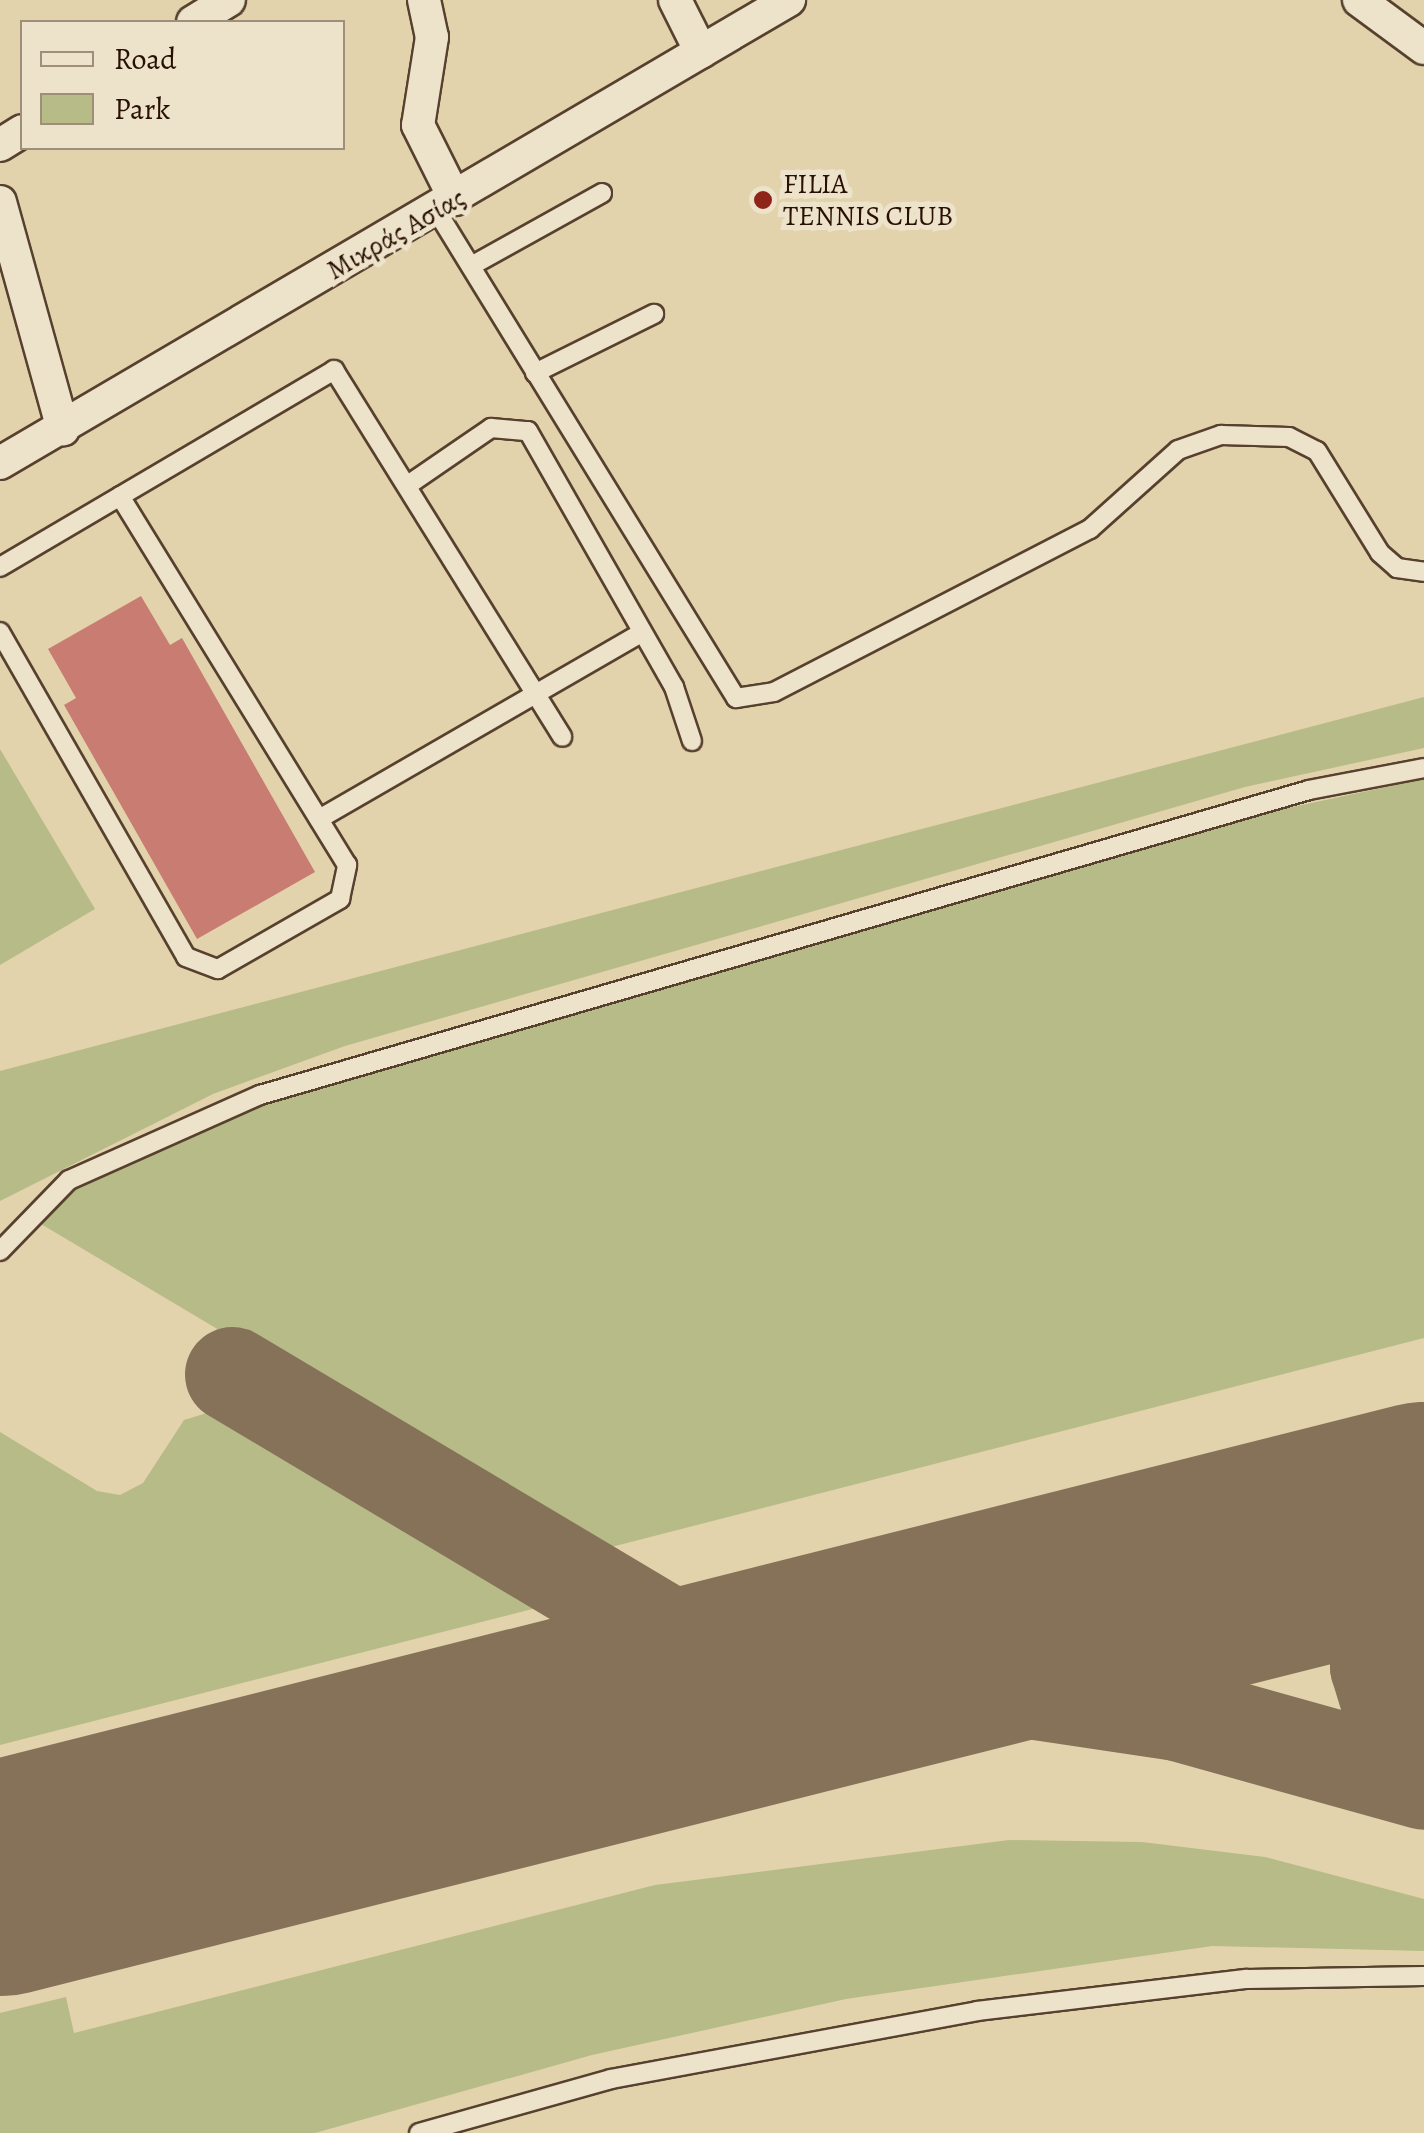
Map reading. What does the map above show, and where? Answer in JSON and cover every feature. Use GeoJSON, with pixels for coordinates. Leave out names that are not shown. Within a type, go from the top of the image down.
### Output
{"type":"FeatureCollection","features":[{"type":"Feature","properties":{"kind":"street"},"geometry":{"type":"LineString","coordinates":[[424,0],[432,37],[418,125],[446,205]]}},
{"type":"Feature","properties":{"kind":"street"},"geometry":{"type":"LineString","coordinates":[[675,0],[701,52]]}},
{"type":"Feature","properties":{"kind":"street","name":"Μικράς Ασίας"},"geometry":{"type":"LineString","coordinates":[[0,463],[446,205],[789,0]]}},
{"type":"Feature","properties":{"kind":"street"},"geometry":{"type":"LineString","coordinates":[[1359,0],[1424,48]]}},
{"type":"Feature","properties":{"kind":"street"},"geometry":{"type":"LineString","coordinates":[[0,202],[63,429]]}},
{"type":"Feature","properties":{"kind":"lane"},"geometry":{"type":"LineString","coordinates":[[472,266],[602,193]]}},
{"type":"Feature","properties":{"kind":"lane"},"geometry":{"type":"LineString","coordinates":[[446,205],[472,266],[716,672],[748,701],[1090,529],[1178,450],[1222,435],[1290,437],[1316,452],[1380,553],[1424,572]]}},
{"type":"Feature","properties":{"kind":"lane"},"geometry":{"type":"LineString","coordinates":[[535,373],[654,314]]}},
{"type":"Feature","properties":{"kind":"lane"},"geometry":{"type":"LineString","coordinates":[[0,567],[334,370],[408,485],[531,693],[562,737]]}},
{"type":"Feature","properties":{"kind":"lane"},"geometry":{"type":"LineString","coordinates":[[408,485],[491,428],[518,424],[674,687],[692,742]]}},
{"type":"Feature","properties":{"kind":"lane"},"geometry":{"type":"LineString","coordinates":[[0,632],[186,957],[201,968],[218,969],[340,900],[347,865],[120,496]]}},
{"type":"Feature","properties":{"kind":"lane"},"geometry":{"type":"LineString","coordinates":[[319,820],[531,693],[641,633]]}},
{"type":"Feature","properties":{"kind":"lane"},"geometry":{"type":"LineString","coordinates":[[0,1251],[96,1164],[260,1095],[1309,790],[1424,768]]}},
{"type":"Feature","properties":{"kind":"lane"},"geometry":{"type":"LineString","coordinates":[[419,2133],[611,2078],[976,2011],[1247,1979],[1424,1976]]}},
{"type":"Feature","properties":{"kind":"green space"},"geometry":{"type":"Polygon","coordinates":[[[1424,697],[1424,748],[1245,787],[345,1046],[213,1094],[0,1201],[0,1071],[1424,697]]]}},
{"type":"Feature","properties":{"kind":"green space"},"geometry":{"type":"Polygon","coordinates":[[[0,749],[95,909],[0,965],[0,749]]]}},
{"type":"Feature","properties":{"kind":"green space"},"geometry":{"type":"Polygon","coordinates":[[[1424,779],[1424,1338],[592,1552],[41,1224],[67,1194],[117,1164],[284,1097],[1213,824],[1424,779]]]}},
{"type":"Feature","properties":{"kind":"green space"},"geometry":{"type":"Polygon","coordinates":[[[210,1412],[248,1422],[548,1605],[0,1745],[0,1432],[97,1491],[120,1495],[143,1483],[184,1420],[210,1412]]]}},
{"type":"Feature","properties":{"kind":"green space"},"geometry":{"type":"Polygon","coordinates":[[[1009,1840],[1142,1842],[1265,1857],[1424,1899],[1424,1951],[1212,1946],[846,1999],[592,2055],[315,2133],[0,2133],[0,2013],[66,1997],[74,2033],[655,1885],[1009,1840]]]}},
{"type":"Feature","properties":{"kind":"building"},"geometry":{"type":"Polygon","coordinates":[[[141,596],[170,645],[182,638],[315,872],[197,939],[64,705],[76,698],[48,649],[141,596]]]}},
{"type":"Feature","properties":{"kind":"taxiway"},"geometry":{"type":"LineString","coordinates":[[232,1374],[757,1687]]}},
{"type":"Feature","properties":{"kind":"taxiway"},"geometry":{"type":"LineString","coordinates":[[1424,1539],[1386,1592],[1377,1666],[1396,1728],[1424,1764]]}},
{"type":"Feature","properties":{"kind":"taxiway"},"geometry":{"type":"LineString","coordinates":[[645,1715],[855,1683],[976,1683],[1177,1713],[1424,1782]]}},
{"type":"Feature","properties":{"kind":"runway"},"geometry":{"type":"LineString","coordinates":[[0,1878],[1424,1519]]}},
{"type":"Feature","properties":{"kind":"place","name":"FILIA TENNIS CLUB"},"geometry":{"type":"Point","coordinates":[763,200]}}]}
